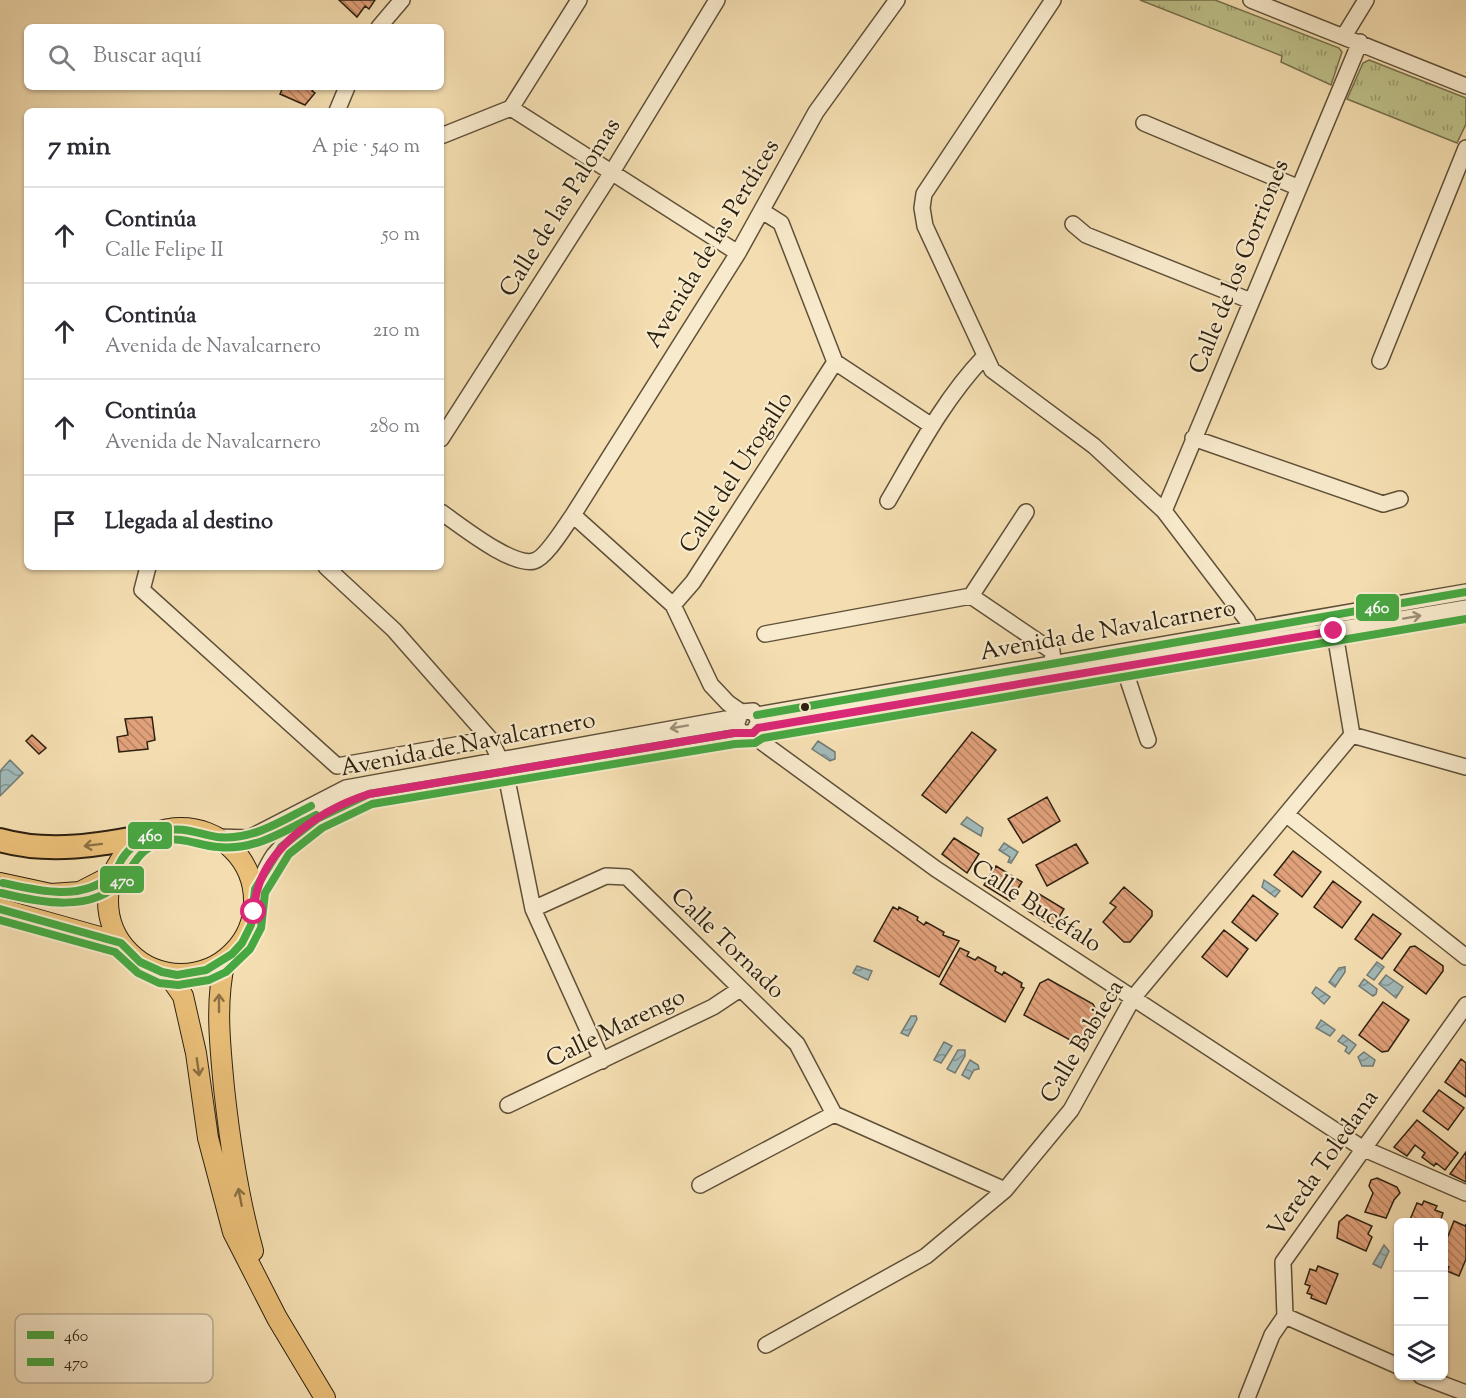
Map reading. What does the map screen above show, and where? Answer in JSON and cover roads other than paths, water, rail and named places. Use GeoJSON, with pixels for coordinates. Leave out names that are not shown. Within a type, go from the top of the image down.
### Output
{"type":"FeatureCollection","features":[{"type":"Feature","properties":{"kind":"highway"},"geometry":{"type":"LineString","coordinates":[[0,840],[84,847],[150,835]]}},
{"type":"Feature","properties":{"kind":"main road"},"geometry":{"type":"LineString","coordinates":[[184,828],[217,837],[235,852],[248,871],[254,893],[254,912],[249,931],[239,947],[225,960],[207,970],[188,974],[167,973],[149,967],[133,957],[121,943],[108,910],[113,875],[122,858],[150,835],[184,828]]}},
{"type":"Feature","properties":{"kind":"main road"},"geometry":{"type":"LineString","coordinates":[[0,883],[51,894],[80,892],[113,875]]}},
{"type":"Feature","properties":{"kind":"main road"},"geometry":{"type":"LineString","coordinates":[[0,909],[121,943]]}},
{"type":"Feature","properties":{"kind":"main road"},"geometry":{"type":"LineString","coordinates":[[225,960],[218,990],[219,1033],[230,1142],[244,1220],[265,1294]]}},
{"type":"Feature","properties":{"kind":"main road"},"geometry":{"type":"LineString","coordinates":[[167,973],[183,996],[196,1053],[208,1138],[233,1232],[265,1294],[325,1398]]}},
{"type":"Feature","properties":{"kind":"street"},"geometry":{"type":"LineString","coordinates":[[382,24],[402,0]]}},
{"type":"Feature","properties":{"kind":"street"},"geometry":{"type":"LineString","coordinates":[[444,135],[511,108],[579,0]]}},
{"type":"Feature","properties":{"kind":"street","name":"Calle de las Palomas"},"geometry":{"type":"LineString","coordinates":[[444,434],[612,172],[717,0]]}},
{"type":"Feature","properties":{"kind":"street","name":"Avenida de las Perdices"},"geometry":{"type":"LineString","coordinates":[[444,514],[519,561],[535,561],[544,555],[573,515],[738,253],[816,112],[897,0]]}},
{"type":"Feature","properties":{"kind":"street"},"geometry":{"type":"LineString","coordinates":[[1053,0],[924,194],[922,208],[925,226],[992,370],[1094,446],[1164,511],[1247,620],[1253,635]]}},
{"type":"Feature","properties":{"kind":"street"},"geometry":{"type":"LineString","coordinates":[[1251,0],[1466,86]]}},
{"type":"Feature","properties":{"kind":"street"},"geometry":{"type":"LineString","coordinates":[[1344,36],[1366,0]]}},
{"type":"Feature","properties":{"kind":"street","name":"Calle de los Gorriones"},"geometry":{"type":"LineString","coordinates":[[1164,511],[1297,187],[1360,42]]}},
{"type":"Feature","properties":{"kind":"street"},"geometry":{"type":"LineString","coordinates":[[338,108],[346,90]]}},
{"type":"Feature","properties":{"kind":"street"},"geometry":{"type":"LineString","coordinates":[[511,108],[738,253]]}},
{"type":"Feature","properties":{"kind":"street"},"geometry":{"type":"LineString","coordinates":[[1144,123],[1297,187]]}},
{"type":"Feature","properties":{"kind":"street"},"geometry":{"type":"LineString","coordinates":[[1380,361],[1466,148]]}},
{"type":"Feature","properties":{"kind":"street"},"geometry":{"type":"LineString","coordinates":[[762,211],[781,223],[835,362],[932,426]]}},
{"type":"Feature","properties":{"kind":"street"},"geometry":{"type":"LineString","coordinates":[[1073,225],[1086,235],[1251,301]]}},
{"type":"Feature","properties":{"kind":"street"},"geometry":{"type":"LineString","coordinates":[[888,501],[962,380],[984,357]]}},
{"type":"Feature","properties":{"kind":"street","name":"Calle del Urogallo"},"geometry":{"type":"LineString","coordinates":[[673,605],[706,564],[835,362]]}},
{"type":"Feature","properties":{"kind":"street"},"geometry":{"type":"LineString","coordinates":[[1193,438],[1383,504],[1400,499]]}},
{"type":"Feature","properties":{"kind":"street"},"geometry":{"type":"LineString","coordinates":[[971,596],[1026,512]]}},
{"type":"Feature","properties":{"kind":"street"},"geometry":{"type":"LineString","coordinates":[[573,515],[673,605],[711,686],[739,715],[753,711],[752,727]]}},
{"type":"Feature","properties":{"kind":"street"},"geometry":{"type":"LineString","coordinates":[[147,570],[142,590],[338,766],[490,739]]}},
{"type":"Feature","properties":{"kind":"street"},"geometry":{"type":"LineString","coordinates":[[329,570],[394,630],[490,739],[503,765],[533,909],[602,1061]]}},
{"type":"Feature","properties":{"kind":"street","name":"Avenida de Navalcarnero"},"geometry":{"type":"LineString","coordinates":[[1333,623],[1466,592]]}},
{"type":"Feature","properties":{"kind":"street"},"geometry":{"type":"LineString","coordinates":[[765,634],[971,596],[1052,651],[1054,670]]}},
{"type":"Feature","properties":{"kind":"street","name":"Avenida de Navalcarnero"},"geometry":{"type":"LineString","coordinates":[[217,837],[249,838],[346,788],[752,727],[1253,635],[1333,623],[1466,608]]}},
{"type":"Feature","properties":{"kind":"street"},"geometry":{"type":"LineString","coordinates":[[1333,623],[1352,735],[1466,767]]}},
{"type":"Feature","properties":{"kind":"street","name":"Avenida de Navalcarnero"},"geometry":{"type":"LineString","coordinates":[[1054,670],[1123,665],[1253,635]]}},
{"type":"Feature","properties":{"kind":"street","name":"Avenida de Navalcarnero"},"geometry":{"type":"LineString","coordinates":[[1123,665],[1148,740]]}},
{"type":"Feature","properties":{"kind":"street","name":"Avenida de Navalcarnero"},"geometry":{"type":"LineString","coordinates":[[254,893],[274,856],[308,826],[348,801],[369,794],[739,715]]}},
{"type":"Feature","properties":{"kind":"street","name":"Calle Bucéfalo"},"geometry":{"type":"LineString","coordinates":[[752,727],[763,743],[927,863],[1362,1148],[1466,1192]]}},
{"type":"Feature","properties":{"kind":"street","name":"Calle Babieca"},"geometry":{"type":"LineString","coordinates":[[766,1345],[926,1256],[1005,1190],[1071,1110],[1132,998],[1287,816],[1352,735]]}},
{"type":"Feature","properties":{"kind":"street"},"geometry":{"type":"LineString","coordinates":[[1287,816],[1464,951]]}},
{"type":"Feature","properties":{"kind":"street","name":"Calle Tornado"},"geometry":{"type":"LineString","coordinates":[[533,909],[606,876],[627,878],[797,1044],[834,1114]]}},
{"type":"Feature","properties":{"kind":"street","name":"Calle Marengo"},"geometry":{"type":"LineString","coordinates":[[508,1105],[713,1007],[740,989]]}},
{"type":"Feature","properties":{"kind":"street","name":"Vereda Toledana"},"geometry":{"type":"LineString","coordinates":[[1285,1316],[1283,1262],[1362,1148],[1464,1008]]}},
{"type":"Feature","properties":{"kind":"street"},"geometry":{"type":"LineString","coordinates":[[700,1185],[834,1114],[1005,1190]]}},
{"type":"Feature","properties":{"kind":"street"},"geometry":{"type":"LineString","coordinates":[[1247,1398],[1272,1335],[1285,1316],[1394,1364]]}},
{"type":"Feature","properties":{"kind":"street"},"geometry":{"type":"LineString","coordinates":[[1431,1380],[1460,1391]]}},
{"type":"Feature","properties":{"kind":"street"},"geometry":{"type":"LineString","coordinates":[[1437,1398],[1460,1391]]}},
{"type":"Feature","properties":{"kind":"water"},"geometry":{"type":"Polygon","coordinates":[[[818,741],[835,752],[835,759],[830,761],[812,749],[818,741]]]}},
{"type":"Feature","properties":{"kind":"water"},"geometry":{"type":"Polygon","coordinates":[[[10,760],[23,773],[0,796],[0,771],[10,760]]]}},
{"type":"Feature","properties":{"kind":"water"},"geometry":{"type":"Polygon","coordinates":[[[967,817],[983,828],[981,836],[961,824],[967,817]]]}},
{"type":"Feature","properties":{"kind":"water"},"geometry":{"type":"Polygon","coordinates":[[[1004,843],[1018,852],[1011,863],[1008,862],[1010,857],[999,850],[1004,843]]]}},
{"type":"Feature","properties":{"kind":"water"},"geometry":{"type":"Polygon","coordinates":[[[1264,880],[1280,891],[1275,897],[1262,887],[1264,880]]]}},
{"type":"Feature","properties":{"kind":"water"},"geometry":{"type":"Polygon","coordinates":[[[1377,962],[1384,967],[1374,980],[1367,975],[1377,962]]]}},
{"type":"Feature","properties":{"kind":"water"},"geometry":{"type":"Polygon","coordinates":[[[857,966],[872,971],[868,980],[853,973],[857,966]]]}},
{"type":"Feature","properties":{"kind":"water"},"geometry":{"type":"Polygon","coordinates":[[[1345,967],[1345,972],[1335,987],[1329,982],[1339,968],[1345,967]]]}},
{"type":"Feature","properties":{"kind":"water"},"geometry":{"type":"Polygon","coordinates":[[[1386,975],[1403,987],[1396,998],[1379,984],[1386,975]]]}},
{"type":"Feature","properties":{"kind":"water"},"geometry":{"type":"Polygon","coordinates":[[[1364,979],[1377,989],[1373,996],[1359,986],[1364,979]]]}},
{"type":"Feature","properties":{"kind":"water"},"geometry":{"type":"Polygon","coordinates":[[[1316,987],[1330,997],[1324,1004],[1312,993],[1316,987]]]}},
{"type":"Feature","properties":{"kind":"water"},"geometry":{"type":"Polygon","coordinates":[[[911,1016],[916,1016],[917,1019],[908,1036],[901,1033],[911,1016]]]}},
{"type":"Feature","properties":{"kind":"water"},"geometry":{"type":"Polygon","coordinates":[[[1321,1020],[1335,1030],[1330,1036],[1316,1028],[1321,1020]]]}},
{"type":"Feature","properties":{"kind":"water"},"geometry":{"type":"Polygon","coordinates":[[[1343,1035],[1356,1045],[1349,1054],[1345,1051],[1347,1047],[1338,1041],[1343,1035]]]}},
{"type":"Feature","properties":{"kind":"water"},"geometry":{"type":"Polygon","coordinates":[[[944,1042],[952,1046],[941,1063],[934,1060],[944,1042]]]}},
{"type":"Feature","properties":{"kind":"water"},"geometry":{"type":"Polygon","coordinates":[[[958,1050],[965,1050],[965,1056],[955,1073],[947,1069],[958,1050]]]}},
{"type":"Feature","properties":{"kind":"water"},"geometry":{"type":"Polygon","coordinates":[[[1364,1052],[1375,1060],[1373,1066],[1362,1066],[1358,1057],[1364,1052]]]}},
{"type":"Feature","properties":{"kind":"water"},"geometry":{"type":"Polygon","coordinates":[[[970,1060],[978,1065],[979,1069],[974,1070],[969,1079],[962,1075],[970,1060]]]}},
{"type":"Feature","properties":{"kind":"water"},"geometry":{"type":"Polygon","coordinates":[[[1384,1245],[1389,1251],[1381,1268],[1373,1264],[1384,1245]]]}}]}
